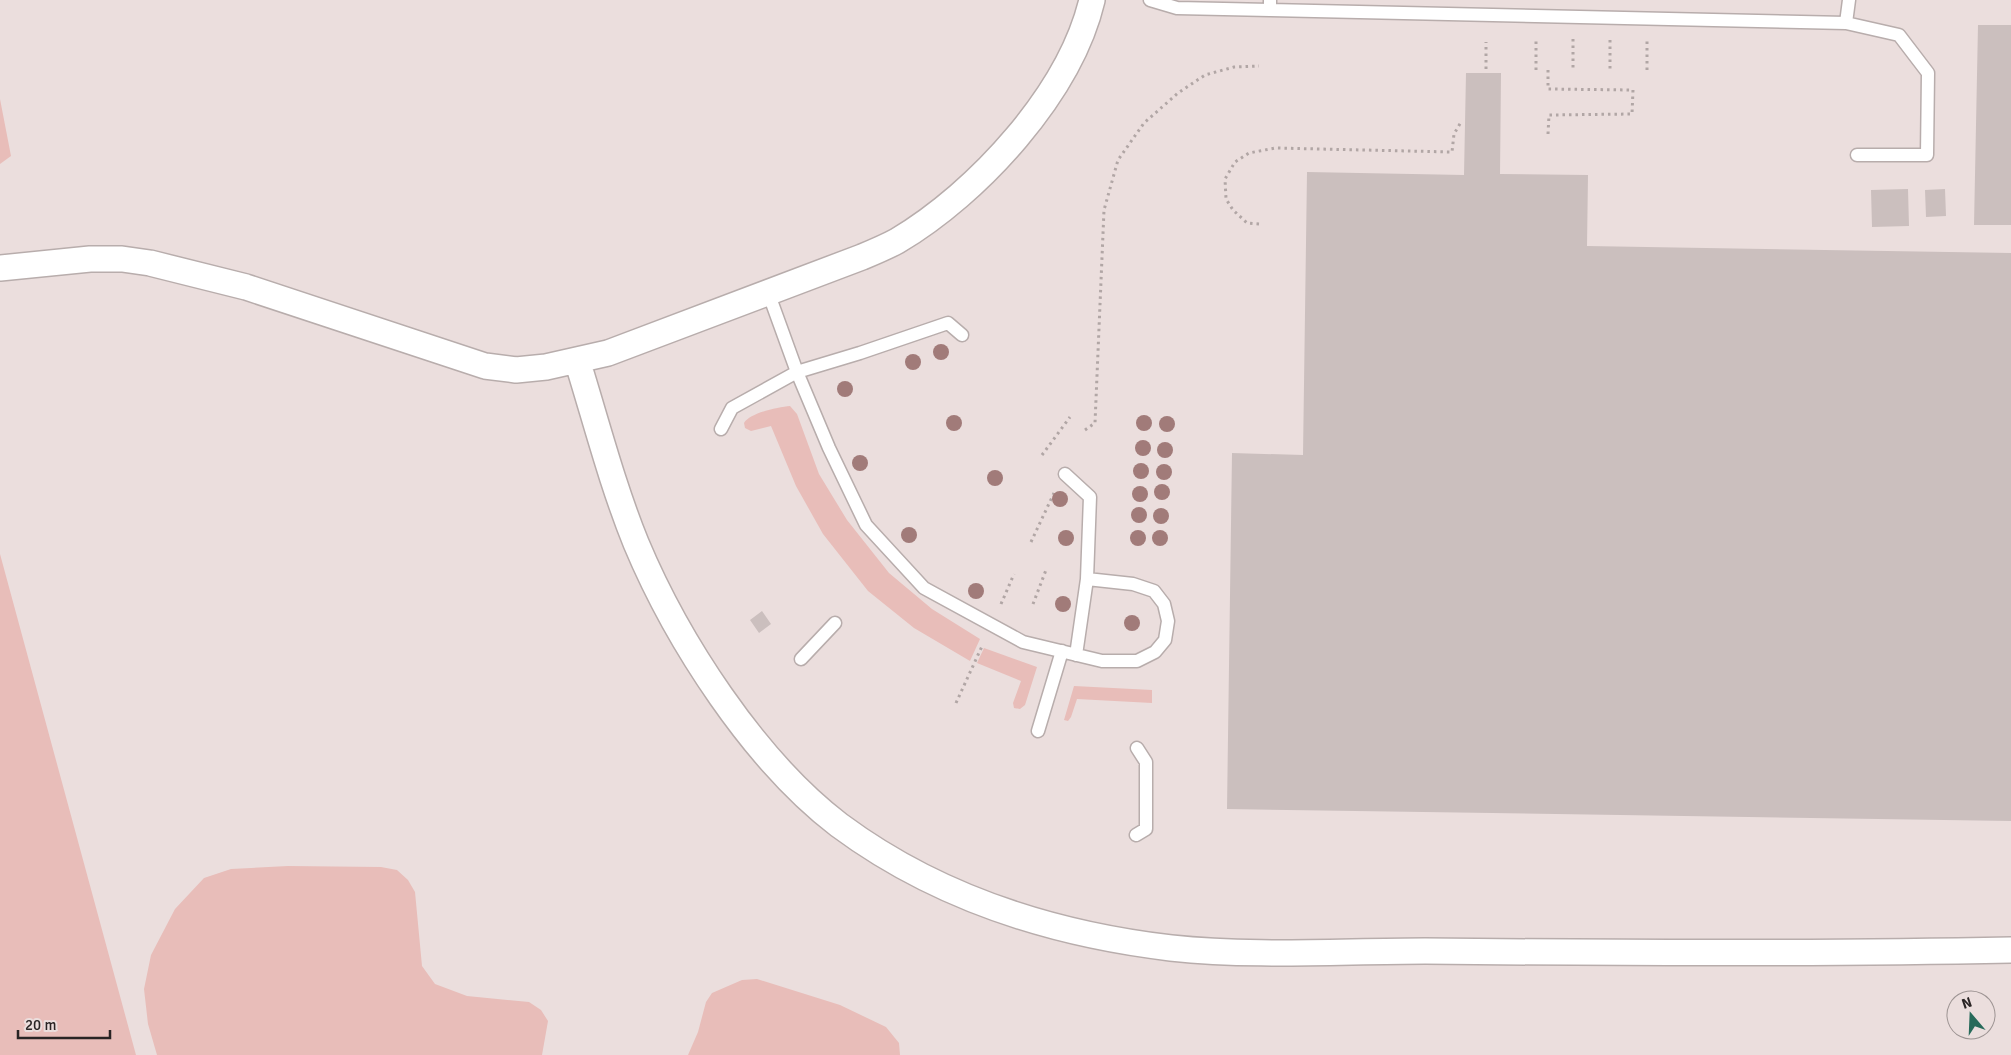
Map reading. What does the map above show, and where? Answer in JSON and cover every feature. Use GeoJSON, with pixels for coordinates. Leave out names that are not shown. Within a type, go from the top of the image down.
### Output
{"type":"FeatureCollection","features":[{"type":"Feature","properties":{"kind":"street"},"geometry":{"type":"LineString","coordinates":[[0,268],[90,259],[122,259],[150,263],[246,287],[485,366],[516,370],[546,367],[577,360],[608,352],[862,257],[896,241],[929,220],[959,196],[1018,136],[1046,99],[1069,60],[1092,0]]}},
{"type":"Feature","properties":{"kind":"street"},"geometry":{"type":"LineString","coordinates":[[577,360],[614,484],[637,545],[692,653],[726,703],[759,746],[796,787],[836,823],[886,857],[941,886],[997,910],[1054,927],[1113,939],[1172,948],[1254,954],[1418,951],[1754,954],[2011,950]]}},
{"type":"Feature","properties":{"kind":"lane"},"geometry":{"type":"LineString","coordinates":[[1150,0],[1177,8],[1270,5],[1846,23],[1899,35],[1928,73],[1927,155],[1857,155]]}},
{"type":"Feature","properties":{"kind":"lane"},"geometry":{"type":"LineString","coordinates":[[1846,23],[1849,0]]}},
{"type":"Feature","properties":{"kind":"lane"},"geometry":{"type":"LineString","coordinates":[[768,292],[797,372],[828,448],[866,525],[924,588],[1023,642],[1102,661],[1137,661],[1155,652],[1164,640],[1168,621],[1164,604],[1154,591],[1133,584],[1086,579]]}},
{"type":"Feature","properties":{"kind":"lane"},"geometry":{"type":"LineString","coordinates":[[721,429],[732,408],[797,372],[948,323],[962,335]]}},
{"type":"Feature","properties":{"kind":"lane"},"geometry":{"type":"LineString","coordinates":[[1064,474],[1090,497],[1086,579],[1076,655]]}},
{"type":"Feature","properties":{"kind":"lane"},"geometry":{"type":"LineString","coordinates":[[802,660],[835,623]]}},
{"type":"Feature","properties":{"kind":"lane"},"geometry":{"type":"LineString","coordinates":[[1038,731],[1062,652]]}},
{"type":"Feature","properties":{"kind":"lane"},"geometry":{"type":"LineString","coordinates":[[1136,834],[1146,829],[1146,762],[1137,748]]}},
{"type":"Feature","properties":{"kind":"path"},"geometry":{"type":"LineString","coordinates":[[1536,39],[1536,70]]}},
{"type":"Feature","properties":{"kind":"path"},"geometry":{"type":"LineString","coordinates":[[1573,39],[1574,70]]}},
{"type":"Feature","properties":{"kind":"path"},"geometry":{"type":"LineString","coordinates":[[1610,40],[1610,70]]}},
{"type":"Feature","properties":{"kind":"path"},"geometry":{"type":"LineString","coordinates":[[1647,41],[1647,70]]}},
{"type":"Feature","properties":{"kind":"path"},"geometry":{"type":"LineString","coordinates":[[1486,42],[1486,69]]}},
{"type":"Feature","properties":{"kind":"path"},"geometry":{"type":"LineString","coordinates":[[1085,430],[1095,423],[1104,210],[1118,160],[1144,123],[1178,93],[1205,75],[1234,68],[1259,66]]}},
{"type":"Feature","properties":{"kind":"path"},"geometry":{"type":"LineString","coordinates":[[1548,70],[1548,89],[1633,90],[1632,114],[1549,115],[1548,134]]}},
{"type":"Feature","properties":{"kind":"path"},"geometry":{"type":"LineString","coordinates":[[1259,224],[1247,223],[1233,210],[1226,199],[1225,179],[1235,162],[1249,153],[1275,148],[1452,152],[1454,134],[1461,122]]}},
{"type":"Feature","properties":{"kind":"path"},"geometry":{"type":"LineString","coordinates":[[1042,455],[1070,417]]}},
{"type":"Feature","properties":{"kind":"path"},"geometry":{"type":"LineString","coordinates":[[1031,542],[1055,490]]}},
{"type":"Feature","properties":{"kind":"path"},"geometry":{"type":"LineString","coordinates":[[1033,604],[1046,570]]}},
{"type":"Feature","properties":{"kind":"path"},"geometry":{"type":"LineString","coordinates":[[1004,597],[1014,574]]}},
{"type":"Feature","properties":{"kind":"path"},"geometry":{"type":"LineString","coordinates":[[956,702],[984,642]]}},
{"type":"Feature","properties":{"kind":"shaded area"},"geometry":{"type":"Polygon","coordinates":[[[0,99],[11,156],[0,164],[0,99]]]}},
{"type":"Feature","properties":{"kind":"shaded area"},"geometry":{"type":"Polygon","coordinates":[[[790,406],[797,414],[819,474],[847,520],[889,573],[932,609],[980,639],[970,661],[914,628],[868,591],[823,534],[796,486],[771,426],[751,431],[745,428],[744,423],[747,419],[758,413],[790,406]]]}},
{"type":"Feature","properties":{"kind":"shaded area"},"geometry":{"type":"Polygon","coordinates":[[[0,554],[136,1055],[0,1055],[0,554]]]}},
{"type":"Feature","properties":{"kind":"shaded area"},"geometry":{"type":"Polygon","coordinates":[[[984,648],[1037,667],[1025,705],[1020,709],[1014,708],[1013,703],[1021,681],[977,663],[984,648]]]}},
{"type":"Feature","properties":{"kind":"shaded area"},"geometry":{"type":"Polygon","coordinates":[[[1074,686],[1152,690],[1152,703],[1077,699],[1068,721],[1064,720],[1074,686]]]}},
{"type":"Feature","properties":{"kind":"shaded area"},"geometry":{"type":"Polygon","coordinates":[[[288,866],[381,867],[397,870],[408,880],[415,892],[422,966],[435,984],[467,996],[529,1002],[541,1010],[548,1021],[542,1055],[157,1055],[148,1024],[144,989],[151,955],[175,909],[204,878],[231,869],[288,866]]]}},
{"type":"Feature","properties":{"kind":"shaded area"},"geometry":{"type":"Polygon","coordinates":[[[757,979],[840,1005],[886,1027],[899,1043],[900,1055],[688,1055],[698,1032],[706,1002],[712,993],[742,980],[757,979]]]}},
{"type":"Feature","properties":{"kind":"building"},"geometry":{"type":"Polygon","coordinates":[[[1978,25],[2011,25],[2011,225],[1974,225],[1978,25]]]}},
{"type":"Feature","properties":{"kind":"building"},"geometry":{"type":"Polygon","coordinates":[[[1466,73],[1501,73],[1500,174],[1588,175],[1587,246],[2011,253],[2011,821],[1227,809],[1232,453],[1303,455],[1307,172],[1464,175],[1466,73]]]}},
{"type":"Feature","properties":{"kind":"building"},"geometry":{"type":"Polygon","coordinates":[[[1908,189],[1909,226],[1872,227],[1871,190],[1908,189]]]}},
{"type":"Feature","properties":{"kind":"building"},"geometry":{"type":"Polygon","coordinates":[[[1945,189],[1946,216],[1926,217],[1925,190],[1945,189]]]}},
{"type":"Feature","properties":{"kind":"building"},"geometry":{"type":"Polygon","coordinates":[[[762,611],[771,624],[759,633],[750,620],[762,611]]]}}]}
